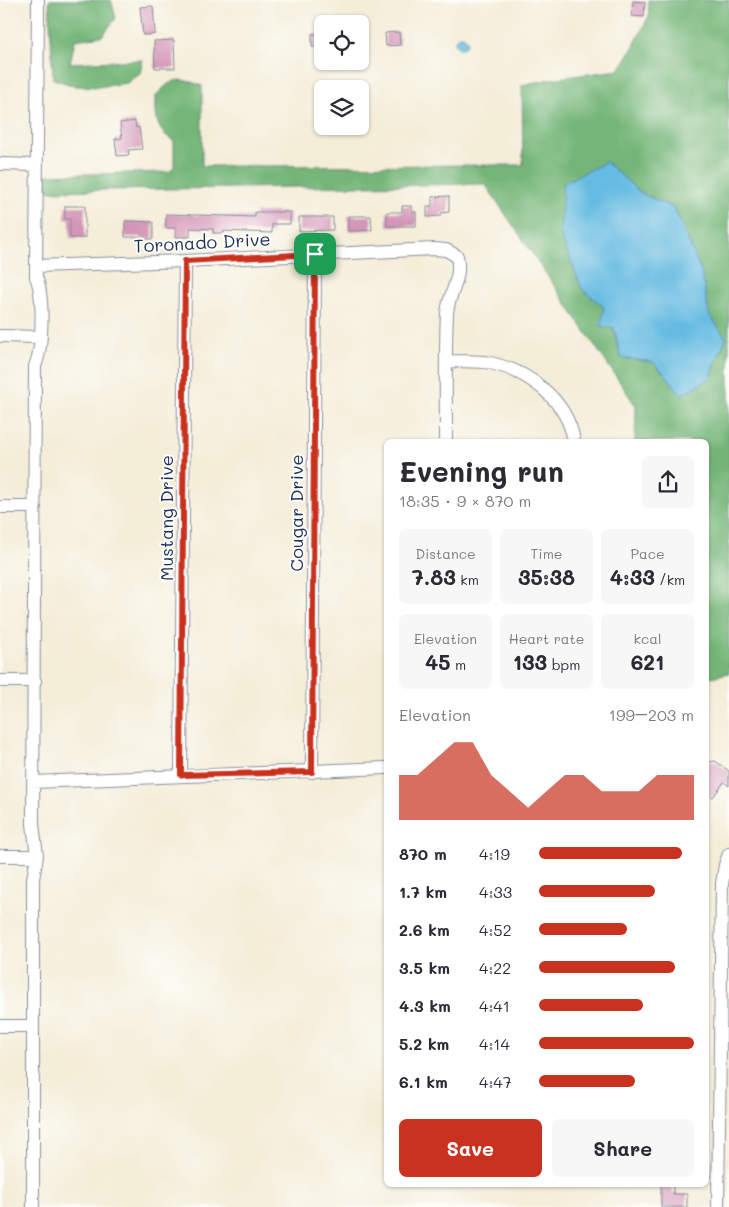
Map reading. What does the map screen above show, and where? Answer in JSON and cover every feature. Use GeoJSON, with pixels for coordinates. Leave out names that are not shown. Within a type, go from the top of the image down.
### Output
{"type":"FeatureCollection","features":[{"type":"Feature","properties":{"kind":"street"},"geometry":{"type":"LineString","coordinates":[[33,1207],[33,878],[37,856],[33,824],[35,366],[39,356],[41,300],[40,286],[36,277],[38,0]]}},
{"type":"Feature","properties":{"kind":"street"},"geometry":{"type":"LineString","coordinates":[[0,164],[37,165]]}},
{"type":"Feature","properties":{"kind":"street","name":"Toronado Drive"},"geometry":{"type":"LineString","coordinates":[[36,266],[434,249],[462,253],[457,280],[447,310],[447,361]]}},
{"type":"Feature","properties":{"kind":"street","name":"Cougar Drive"},"geometry":{"type":"LineString","coordinates":[[312,772],[315,254]]}},
{"type":"Feature","properties":{"kind":"street","name":"Mustang Drive"},"geometry":{"type":"LineString","coordinates":[[181,775],[185,261]]}},
{"type":"Feature","properties":{"kind":"street"},"geometry":{"type":"LineString","coordinates":[[0,336],[40,337]]}},
{"type":"Feature","properties":{"kind":"street"},"geometry":{"type":"LineString","coordinates":[[446,439],[447,361],[489,363],[517,372],[541,386],[560,408],[573,439]]}},
{"type":"Feature","properties":{"kind":"street"},"geometry":{"type":"LineString","coordinates":[[0,507],[35,507]]}},
{"type":"Feature","properties":{"kind":"street"},"geometry":{"type":"LineString","coordinates":[[0,681],[35,681]]}},
{"type":"Feature","properties":{"kind":"street"},"geometry":{"type":"LineString","coordinates":[[33,782],[384,768]]}},
{"type":"Feature","properties":{"kind":"street"},"geometry":{"type":"LineString","coordinates":[[718,1207],[724,1166],[722,884],[729,854]]}},
{"type":"Feature","properties":{"kind":"street"},"geometry":{"type":"LineString","coordinates":[[0,856],[37,856]]}},
{"type":"Feature","properties":{"kind":"street"},"geometry":{"type":"LineString","coordinates":[[0,1026],[33,1026]]}},
{"type":"Feature","properties":{"kind":"green space"},"geometry":{"type":"Polygon","coordinates":[[[49,0],[111,0],[116,18],[102,36],[75,40],[70,63],[143,60],[140,73],[127,83],[98,87],[75,86],[53,79],[49,0]]]}},
{"type":"Feature","properties":{"kind":"green space"},"geometry":{"type":"Polygon","coordinates":[[[648,0],[729,0],[729,673],[709,677],[709,439],[635,439],[636,406],[485,184],[44,191],[44,175],[169,172],[174,167],[174,141],[163,132],[158,122],[156,116],[156,96],[167,85],[177,80],[188,81],[202,86],[202,166],[523,165],[522,85],[550,79],[619,70],[649,16],[648,0]],[[606,162],[582,289],[604,307],[613,328],[621,358],[653,362],[666,375],[681,395],[711,378],[726,338],[709,314],[701,270],[674,208],[641,193],[606,162]]]}},
{"type":"Feature","properties":{"kind":"water"},"geometry":{"type":"Polygon","coordinates":[[[459,36],[463,36],[467,42],[463,48],[459,48],[455,44],[455,40],[459,36]]]}},
{"type":"Feature","properties":{"kind":"water"},"geometry":{"type":"Polygon","coordinates":[[[606,162],[641,193],[674,208],[701,270],[709,314],[726,338],[711,378],[681,395],[666,375],[653,362],[621,358],[614,328],[601,326],[604,307],[582,289],[560,234],[563,183],[606,162]]]}},
{"type":"Feature","properties":{"kind":"building"},"geometry":{"type":"Polygon","coordinates":[[[633,1],[645,2],[644,17],[632,16],[633,1]]]}},
{"type":"Feature","properties":{"kind":"building"},"geometry":{"type":"Polygon","coordinates":[[[153,6],[155,34],[143,35],[140,7],[153,6]]]}},
{"type":"Feature","properties":{"kind":"building"},"geometry":{"type":"Polygon","coordinates":[[[399,32],[400,45],[386,46],[385,33],[399,32]]]}},
{"type":"Feature","properties":{"kind":"building"},"geometry":{"type":"Polygon","coordinates":[[[312,34],[314,34],[314,47],[312,47],[312,34]]]}},
{"type":"Feature","properties":{"kind":"building"},"geometry":{"type":"Polygon","coordinates":[[[174,40],[175,68],[155,68],[154,41],[174,40]]]}},
{"type":"Feature","properties":{"kind":"building"},"geometry":{"type":"Polygon","coordinates":[[[135,121],[136,128],[139,127],[142,149],[128,150],[129,155],[117,156],[115,139],[122,138],[120,123],[135,121]]]}},
{"type":"Feature","properties":{"kind":"building"},"geometry":{"type":"Polygon","coordinates":[[[449,196],[449,212],[441,213],[441,216],[427,217],[427,206],[432,206],[432,197],[449,196]]]}},
{"type":"Feature","properties":{"kind":"building"},"geometry":{"type":"Polygon","coordinates":[[[65,206],[85,206],[85,238],[70,238],[70,219],[65,219],[65,206]]]}},
{"type":"Feature","properties":{"kind":"building"},"geometry":{"type":"Polygon","coordinates":[[[402,206],[412,206],[412,212],[416,212],[416,226],[387,226],[387,212],[402,212],[402,206]]]}},
{"type":"Feature","properties":{"kind":"building"},"geometry":{"type":"Polygon","coordinates":[[[255,212],[290,212],[290,224],[272,224],[272,233],[224,231],[224,233],[213,233],[213,229],[190,228],[190,237],[176,237],[176,228],[166,228],[166,214],[255,217],[255,212]]]}},
{"type":"Feature","properties":{"kind":"building"},"geometry":{"type":"Polygon","coordinates":[[[348,216],[371,216],[372,230],[348,231],[348,216]]]}},
{"type":"Feature","properties":{"kind":"building"},"geometry":{"type":"Polygon","coordinates":[[[299,217],[333,217],[333,230],[299,231],[299,217]]]}},
{"type":"Feature","properties":{"kind":"building"},"geometry":{"type":"Polygon","coordinates":[[[125,221],[153,222],[153,239],[125,237],[125,221]]]}},
{"type":"Feature","properties":{"kind":"building"},"geometry":{"type":"Polygon","coordinates":[[[715,761],[729,771],[729,786],[724,782],[713,797],[709,795],[709,762],[715,761]]]}},
{"type":"Feature","properties":{"kind":"building"},"geometry":{"type":"Polygon","coordinates":[[[661,1187],[673,1187],[673,1194],[687,1194],[687,1207],[661,1207],[661,1187]]]}},
{"type":"Feature","properties":{"kind":"route"},"geometry":{"type":"LineString","coordinates":[[315,254],[312,772],[181,775],[185,261],[315,254]]}}]}
